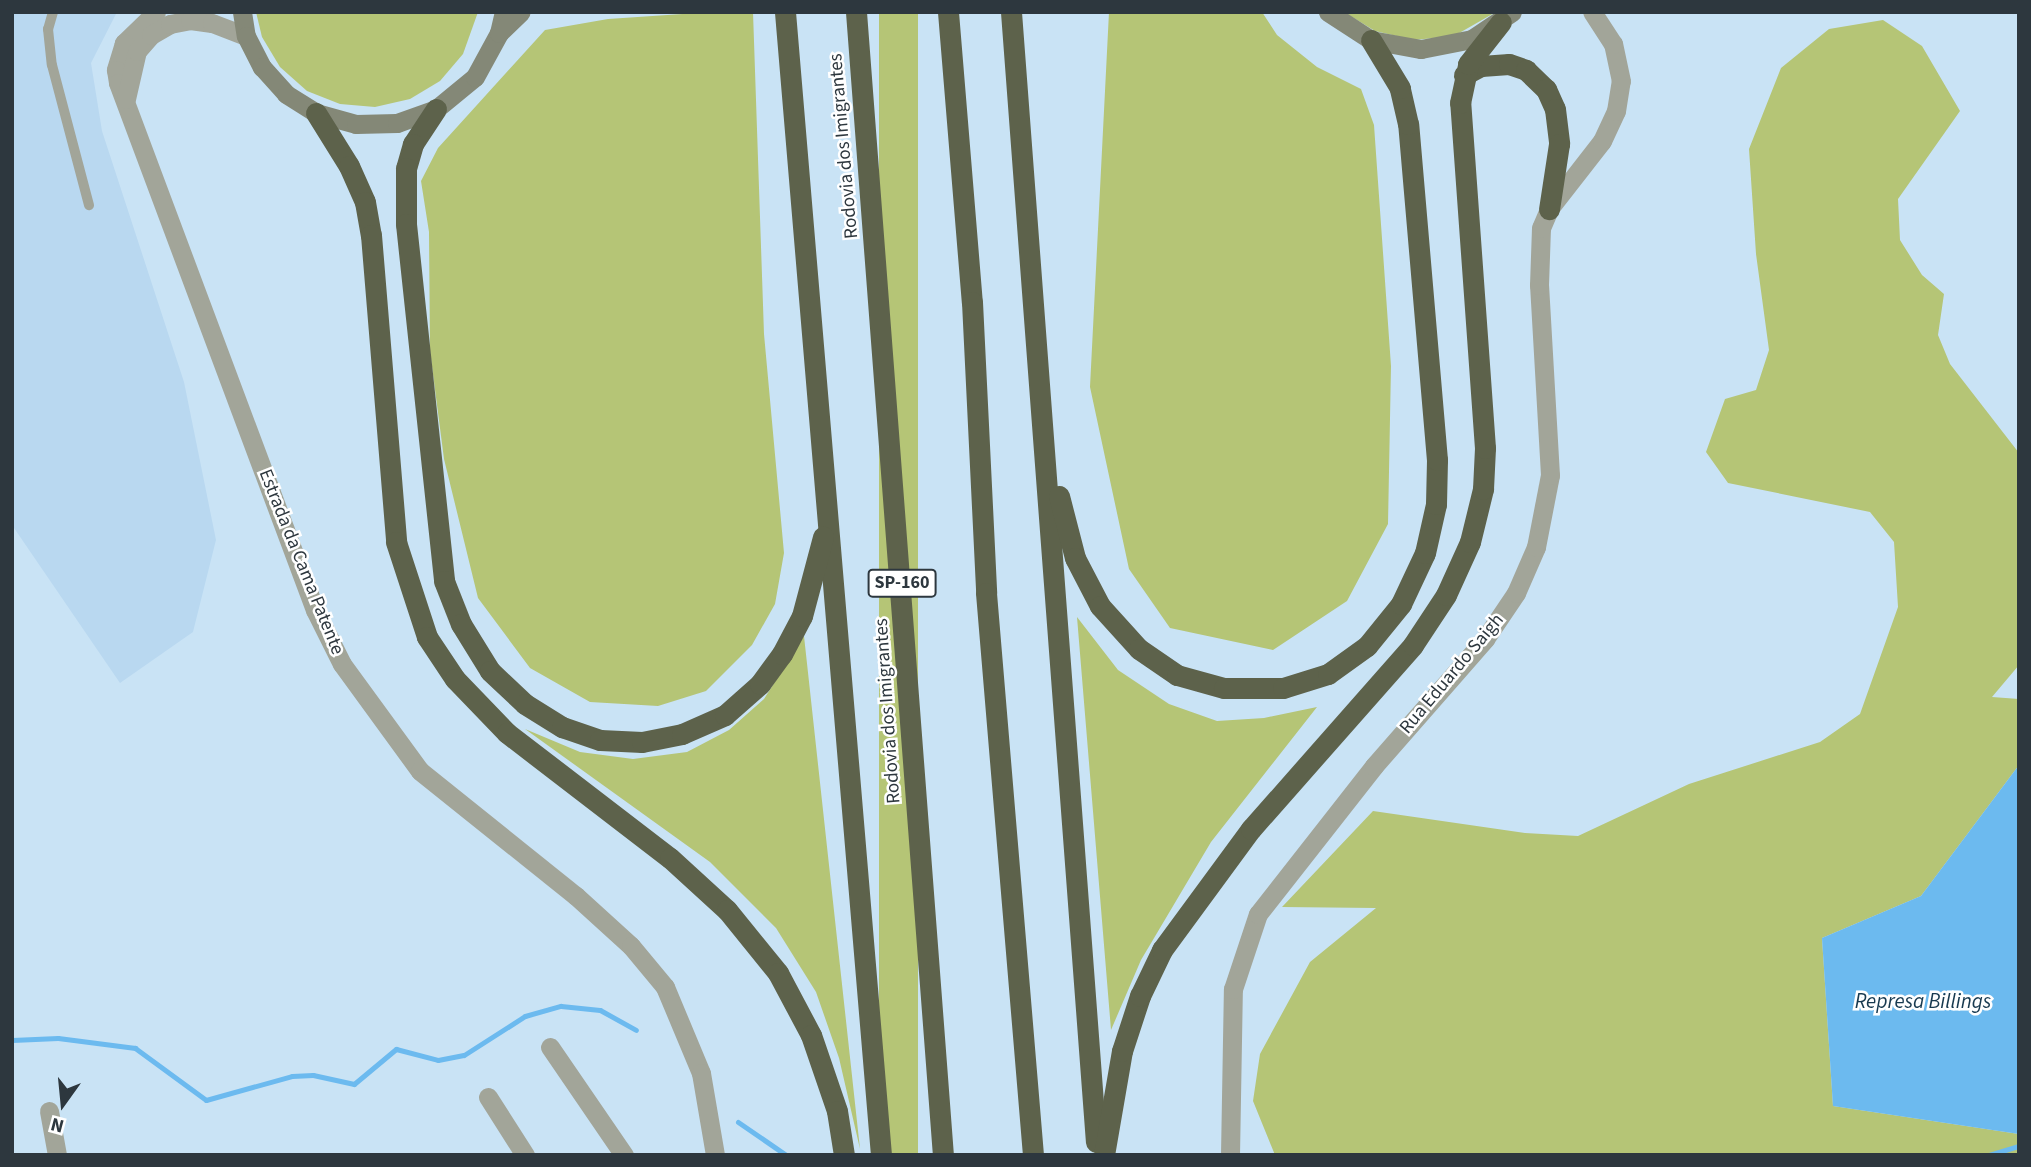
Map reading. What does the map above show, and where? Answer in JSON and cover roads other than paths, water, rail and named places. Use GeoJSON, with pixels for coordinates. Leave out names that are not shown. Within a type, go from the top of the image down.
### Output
{"type":"FeatureCollection","features":[{"type":"Feature","properties":{"kind":"highway"},"geometry":{"type":"LineString","coordinates":[[785,12],[881,1155]]}},
{"type":"Feature","properties":{"kind":"highway","name":"Rodovia dos Imigrantes"},"geometry":{"type":"LineString","coordinates":[[856,12],[943,1155]]}},
{"type":"Feature","properties":{"kind":"highway"},"geometry":{"type":"LineString","coordinates":[[948,12],[972,302],[986,593],[1033,1155]]}},
{"type":"Feature","properties":{"kind":"highway"},"geometry":{"type":"LineString","coordinates":[[1011,12],[1097,1155]]}},
{"type":"Feature","properties":{"kind":"highway"},"geometry":{"type":"LineString","coordinates":[[1104,1155],[1122,1051],[1140,996],[1162,950],[1251,829],[1413,645],[1446,595],[1471,541],[1483,489],[1485,448],[1460,103],[1464,75],[1478,49],[1507,17]]}},
{"type":"Feature","properties":{"kind":"highway"},"geometry":{"type":"LineString","coordinates":[[1046,450],[1075,558],[1100,606],[1139,649],[1177,675],[1224,688],[1271,688],[1328,674],[1367,646],[1401,604],[1425,553],[1436,504],[1437,460],[1409,124],[1400,88],[1371,40]]}},
{"type":"Feature","properties":{"kind":"highway"},"geometry":{"type":"LineString","coordinates":[[1464,75],[1481,66],[1508,64],[1526,70],[1546,89],[1555,109],[1559,144],[1549,208]]}},
{"type":"Feature","properties":{"kind":"highway"},"geometry":{"type":"LineString","coordinates":[[436,109],[413,144],[406,168],[406,224],[444,581],[461,624],[490,671],[534,710],[562,727],[600,740],[642,742],[682,734],[725,715],[760,684],[802,616],[814,581],[828,511]]}},
{"type":"Feature","properties":{"kind":"highway"},"geometry":{"type":"LineString","coordinates":[[316,113],[349,166],[365,202],[372,236],[397,542],[427,637],[455,680],[507,733],[670,858],[727,910],[769,962],[811,1035],[837,1111],[844,1155]]}},
{"type":"Feature","properties":{"kind":"main road"},"geometry":{"type":"LineString","coordinates":[[242,12],[246,36],[262,67],[286,94],[316,113],[356,124],[397,123],[436,109],[475,77],[499,33],[521,12]]}},
{"type":"Feature","properties":{"kind":"main road"},"geometry":{"type":"LineString","coordinates":[[499,33],[503,12]]}},
{"type":"Feature","properties":{"kind":"main road"},"geometry":{"type":"LineString","coordinates":[[1328,12],[1371,40],[1404,48],[1438,48],[1472,39],[1507,17]]}},
{"type":"Feature","properties":{"kind":"street","name":"Estrada da Cama Patente"},"geometry":{"type":"LineString","coordinates":[[156,12],[134,29],[119,55],[116,70],[315,610],[342,664],[420,771],[576,896],[631,946],[665,987],[701,1073],[715,1155]]}},
{"type":"Feature","properties":{"kind":"street","name":"Rua Eduardo Saigh"},"geometry":{"type":"LineString","coordinates":[[1230,1155],[1233,989],[1258,914],[1374,766],[1485,639],[1516,593],[1536,547],[1550,475],[1539,263],[1541,228],[1549,208],[1602,141],[1619,96],[1617,57],[1592,12]]}},
{"type":"Feature","properties":{"kind":"street"},"geometry":{"type":"LineString","coordinates":[[126,100],[137,51],[151,34],[170,24],[190,20],[212,23],[246,36]]}},
{"type":"Feature","properties":{"kind":"street"},"geometry":{"type":"LineString","coordinates":[[550,1047],[624,1155]]}},
{"type":"Feature","properties":{"kind":"street"},"geometry":{"type":"LineString","coordinates":[[488,1097],[525,1155]]}},
{"type":"Feature","properties":{"kind":"street"},"geometry":{"type":"LineString","coordinates":[[49,1111],[57,1155]]}},
{"type":"Feature","properties":{"kind":"lane"},"geometry":{"type":"LineString","coordinates":[[53,12],[48,29],[52,65],[89,205]]}},
{"type":"Feature","properties":{"kind":"water","name":"Represa Billings"},"geometry":{"type":"Polygon","coordinates":[[[2019,765],[2019,1134],[1833,1106],[1822,938],[1921,896],[2019,765]]]}},
{"type":"Feature","properties":{"kind":"waterway"},"geometry":{"type":"LineString","coordinates":[[12,1040],[58,1038],[135,1048],[206,1100],[292,1076],[313,1075],[354,1084],[396,1049],[438,1060],[464,1055],[525,1016],[561,1006],[600,1010],[636,1030]]}},
{"type":"Feature","properties":{"kind":"waterway"},"geometry":{"type":"LineString","coordinates":[[738,1122],[786,1155]]}},
{"type":"Feature","properties":{"kind":"waterway"},"geometry":{"type":"LineString","coordinates":[[1989,1155],[2019,1146]]}}]}
